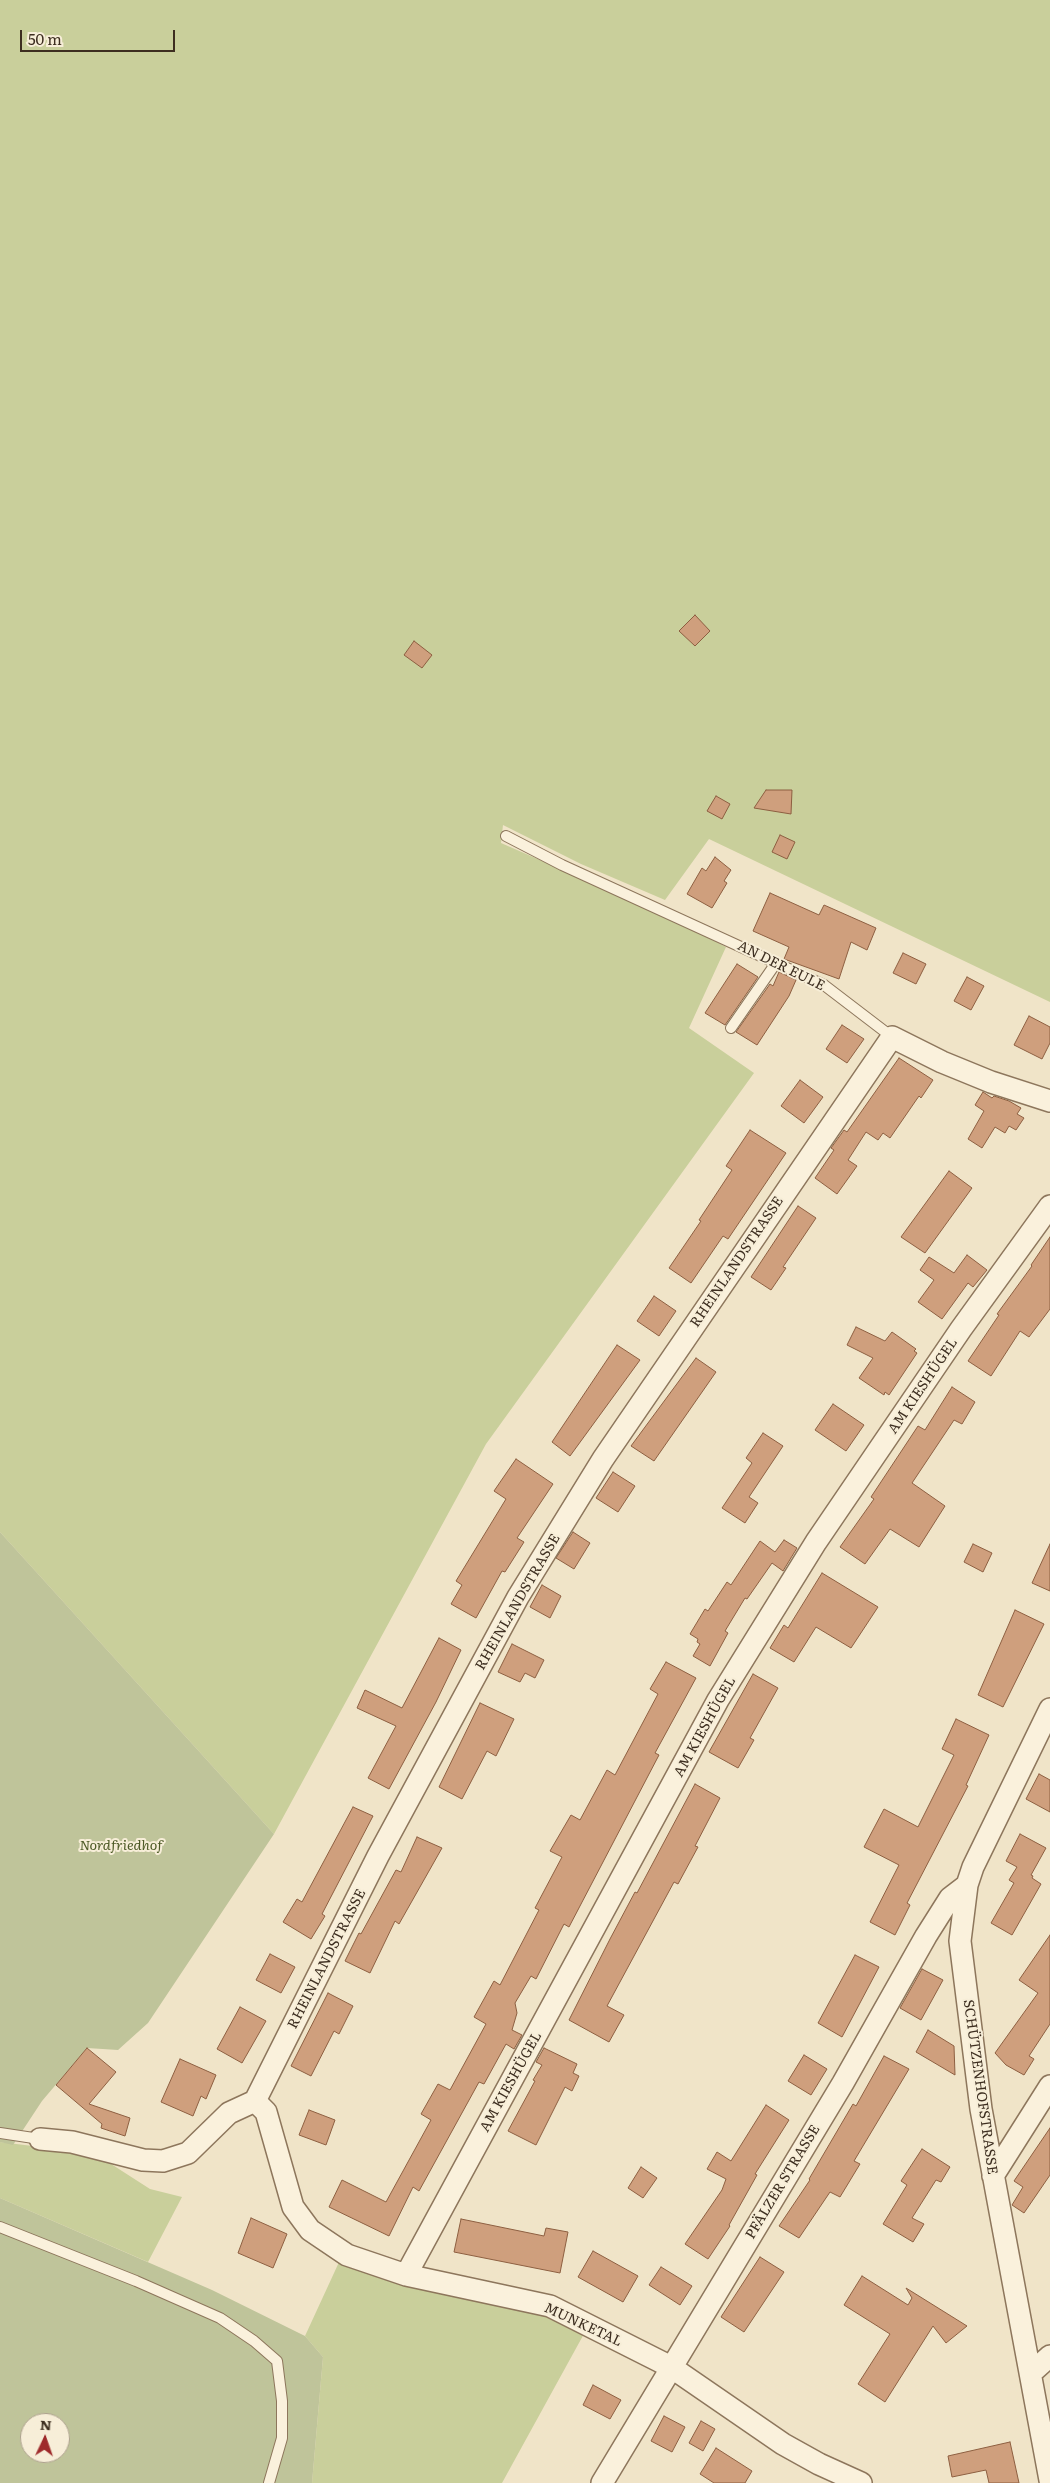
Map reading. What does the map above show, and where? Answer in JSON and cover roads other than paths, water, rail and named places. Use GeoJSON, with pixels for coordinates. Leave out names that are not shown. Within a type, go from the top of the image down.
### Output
{"type":"FeatureCollection","features":[{"type":"Feature","properties":{"kind":"street","name":"AN DER EULE"},"geometry":{"type":"LineString","coordinates":[[892,1037],[951,1066],[991,1082],[1050,1101]]}},
{"type":"Feature","properties":{"kind":"street","name":"RHEINLANDSTRASSE"},"geometry":{"type":"LineString","coordinates":[[255,2102],[378,1856],[518,1597],[603,1459],[892,1037]]}},
{"type":"Feature","properties":{"kind":"street","name":"AM KIESHÜGEL"},"geometry":{"type":"LineString","coordinates":[[406,2275],[718,1700],[816,1542],[961,1329],[1050,1206]]}},
{"type":"Feature","properties":{"kind":"street","name":"SCHÜTZENHOFSTRASSE"},"geometry":{"type":"LineString","coordinates":[[1050,1709],[981,1848],[967,1885],[960,1941],[981,2109],[992,2176],[1050,2480]]}},
{"type":"Feature","properties":{"kind":"street","name":"PFÄLZER STRASSE"},"geometry":{"type":"LineString","coordinates":[[602,2483],[843,2083],[926,1936],[950,1898],[967,1885]]}},
{"type":"Feature","properties":{"kind":"street"},"geometry":{"type":"LineString","coordinates":[[992,2176],[1050,2086]]}},
{"type":"Feature","properties":{"kind":"street"},"geometry":{"type":"LineString","coordinates":[[40,2139],[72,2142],[143,2160],[163,2161],[188,2153],[229,2113],[255,2102]]}},
{"type":"Feature","properties":{"kind":"street","name":"MUNKETAL"},"geometry":{"type":"LineString","coordinates":[[255,2102],[266,2112],[293,2207],[310,2230],[347,2255],[406,2275],[550,2306],[671,2367],[782,2444],[861,2483]]}},
{"type":"Feature","properties":{"kind":"street"},"geometry":{"type":"LineString","coordinates":[[1031,2373],[1050,2356]]}},
{"type":"Feature","properties":{"kind":"lane","name":"AN DER EULE"},"geometry":{"type":"LineString","coordinates":[[506,836],[562,865],[824,986],[892,1037]]}},
{"type":"Feature","properties":{"kind":"lane"},"geometry":{"type":"LineString","coordinates":[[731,1028],[776,963]]}},
{"type":"Feature","properties":{"kind":"lane"},"geometry":{"type":"LineString","coordinates":[[0,2133],[40,2139]]}},
{"type":"Feature","properties":{"kind":"lane"},"geometry":{"type":"LineString","coordinates":[[0,2227],[136,2281],[220,2318],[254,2341],[277,2361],[282,2401],[282,2438],[269,2483]]}},
{"type":"Feature","properties":{"kind":"park label","name":"Nordfriedhof"},"geometry":{"type":"Point","coordinates":[121,1846]}}]}
